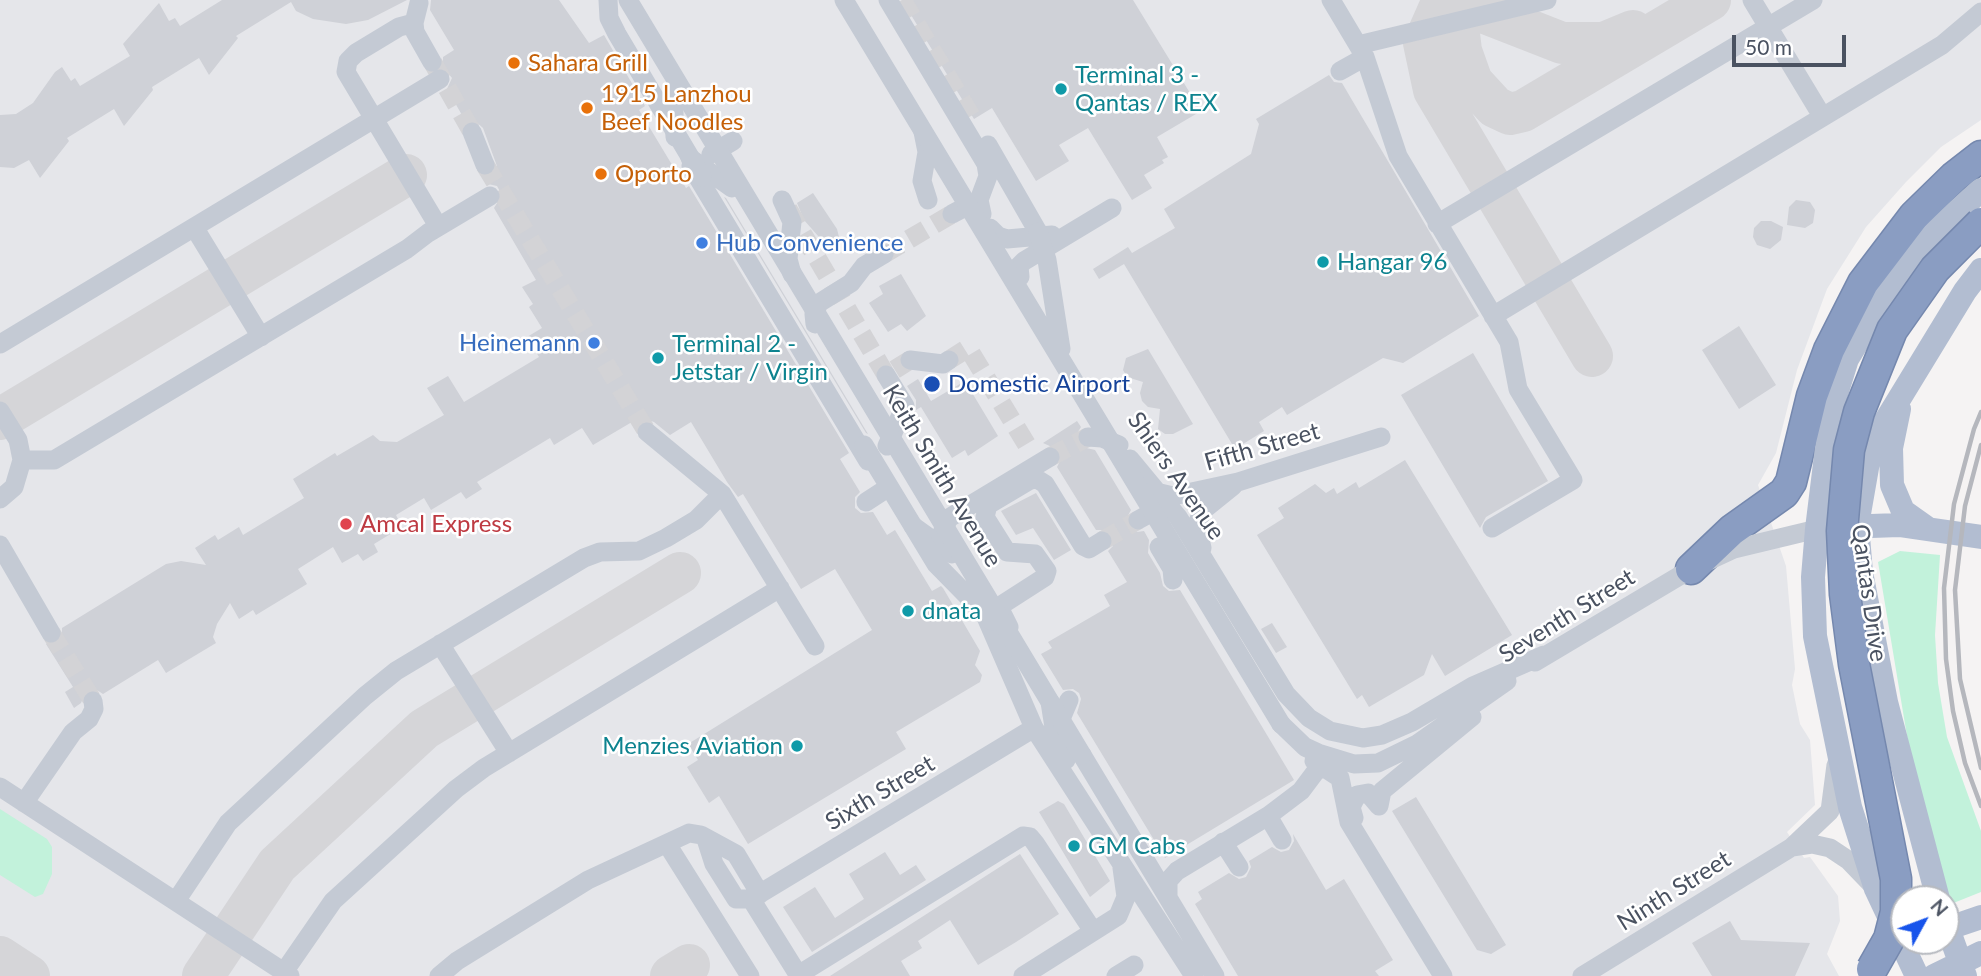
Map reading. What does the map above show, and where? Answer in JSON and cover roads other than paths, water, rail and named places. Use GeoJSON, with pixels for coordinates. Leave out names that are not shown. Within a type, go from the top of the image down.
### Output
{"type":"FeatureCollection","features":[{"type":"Feature","properties":{"kind":"highway"},"geometry":{"type":"LineString","coordinates":[[1692,569],[1732,530],[1784,493],[1791,482],[1812,397],[1829,350],[1863,284],[1914,216],[1954,177],[1981,156]]}},
{"type":"Feature","properties":{"kind":"highway"},"geometry":{"type":"LineString","coordinates":[[1868,974],[1889,939],[1896,912],[1896,879],[1854,664],[1845,594],[1842,531],[1849,450],[1863,402],[1892,330],[1935,269],[1981,223]]}},
{"type":"Feature","properties":{"kind":"main road","name":"Qantas Drive"},"geometry":{"type":"LineString","coordinates":[[1890,916],[1876,889],[1850,807],[1815,636],[1813,577],[1832,407],[1847,359],[1897,276],[1939,228],[1981,190]]}},
{"type":"Feature","properties":{"kind":"main road","name":"Qantas Drive"},"geometry":{"type":"LineString","coordinates":[[1934,885],[1886,702],[1861,572],[1857,525],[1871,445],[1981,270]]}},
{"type":"Feature","properties":{"kind":"main road"},"geometry":{"type":"LineString","coordinates":[[1902,398],[1891,448],[1892,485],[1903,510],[1917,524],[1930,530]]}},
{"type":"Feature","properties":{"kind":"main road"},"geometry":{"type":"LineString","coordinates":[[1818,519],[1857,525],[1899,525],[1979,538]]}},
{"type":"Feature","properties":{"kind":"main road"},"geometry":{"type":"LineString","coordinates":[[1834,733],[1828,612],[1830,573],[1839,544],[1857,525]]}},
{"type":"Feature","properties":{"kind":"main road"},"geometry":{"type":"LineString","coordinates":[[1960,923],[1981,917]]}},
{"type":"Feature","properties":{"kind":"main road"},"geometry":{"type":"LineString","coordinates":[[1934,976],[1969,964],[1960,949]]}},
{"type":"Feature","properties":{"kind":"main road","name":"Qantas Drive"},"geometry":{"type":"LineString","coordinates":[[1908,955],[1917,976]]}},
{"type":"Feature","properties":{"kind":"street"},"geometry":{"type":"LineString","coordinates":[[603,0],[605,21],[613,37],[897,508],[910,523],[948,548]]}},
{"type":"Feature","properties":{"kind":"street"},"geometry":{"type":"LineString","coordinates":[[608,0],[607,11],[617,34],[679,144],[702,177]]}},
{"type":"Feature","properties":{"kind":"street","name":"Shiers Avenue"},"geometry":{"type":"LineString","coordinates":[[844,0],[1281,724]]}},
{"type":"Feature","properties":{"kind":"street","name":"Shiers Avenue"},"geometry":{"type":"LineString","coordinates":[[852,0],[1123,447],[1178,517],[1286,694],[1309,718],[1340,735],[1363,738],[1392,731],[1473,686],[1544,656]]}},
{"type":"Feature","properties":{"kind":"street"},"geometry":{"type":"LineString","coordinates":[[888,0],[986,164],[988,176],[979,200],[984,217]]}},
{"type":"Feature","properties":{"kind":"street"},"geometry":{"type":"LineString","coordinates":[[1331,0],[1362,51],[1398,156],[1509,342],[1518,389],[1573,480],[1492,528]]}},
{"type":"Feature","properties":{"kind":"street"},"geometry":{"type":"LineString","coordinates":[[1340,71],[1362,51],[1546,0]]}},
{"type":"Feature","properties":{"kind":"street"},"geometry":{"type":"LineString","coordinates":[[1752,0],[1822,116]]}},
{"type":"Feature","properties":{"kind":"street"},"geometry":{"type":"LineString","coordinates":[[1437,224],[1813,0]]}},
{"type":"Feature","properties":{"kind":"street"},"geometry":{"type":"LineString","coordinates":[[0,344],[373,119],[436,71],[414,23],[419,3]]}},
{"type":"Feature","properties":{"kind":"street"},"geometry":{"type":"LineString","coordinates":[[626,9],[657,17]]}},
{"type":"Feature","properties":{"kind":"street","name":"Keith Smith Avenue"},"geometry":{"type":"LineString","coordinates":[[626,9],[794,278],[1215,976]]}},
{"type":"Feature","properties":{"kind":"street","name":"Keith Smith Avenue"},"geometry":{"type":"LineString","coordinates":[[626,9],[676,88],[711,154],[979,600],[1034,729],[1066,781],[1097,820],[1193,976]]}},
{"type":"Feature","properties":{"kind":"street"},"geometry":{"type":"LineString","coordinates":[[1493,316],[1942,46],[1981,12]]}},
{"type":"Feature","properties":{"kind":"street"},"geometry":{"type":"LineString","coordinates":[[414,23],[399,27],[348,61],[347,78],[438,226]]}},
{"type":"Feature","properties":{"kind":"street"},"geometry":{"type":"LineString","coordinates":[[676,88],[679,144],[732,188]]}},
{"type":"Feature","properties":{"kind":"street"},"geometry":{"type":"LineString","coordinates":[[974,121],[1038,232],[1047,260],[1059,344],[1068,370]]}},
{"type":"Feature","properties":{"kind":"street"},"geometry":{"type":"LineString","coordinates":[[923,131],[927,152],[922,181],[928,200]]}},
{"type":"Feature","properties":{"kind":"street"},"geometry":{"type":"LineString","coordinates":[[472,132],[485,165]]}},
{"type":"Feature","properties":{"kind":"street"},"geometry":{"type":"LineString","coordinates":[[711,154],[733,141]]}},
{"type":"Feature","properties":{"kind":"street"},"geometry":{"type":"LineString","coordinates":[[22,460],[54,460],[407,249],[438,226],[490,196]]}},
{"type":"Feature","properties":{"kind":"street"},"geometry":{"type":"LineString","coordinates":[[785,204],[793,230],[788,259],[794,278]]}},
{"type":"Feature","properties":{"kind":"street"},"geometry":{"type":"LineString","coordinates":[[952,214],[969,205],[984,217],[998,236],[1013,239],[1072,232]]}},
{"type":"Feature","properties":{"kind":"street"},"geometry":{"type":"LineString","coordinates":[[1020,277],[1018,269],[1021,263],[1112,208]]}},
{"type":"Feature","properties":{"kind":"street"},"geometry":{"type":"LineString","coordinates":[[194,227],[261,337]]}},
{"type":"Feature","properties":{"kind":"street"},"geometry":{"type":"LineString","coordinates":[[816,328],[814,314],[819,303],[851,283],[864,266],[884,254]]}},
{"type":"Feature","properties":{"kind":"street"},"geometry":{"type":"LineString","coordinates":[[911,360],[943,364],[949,360]]}},
{"type":"Feature","properties":{"kind":"street"},"geometry":{"type":"LineString","coordinates":[[886,374],[905,406],[887,446]]}},
{"type":"Feature","properties":{"kind":"street"},"geometry":{"type":"LineString","coordinates":[[0,411],[18,440],[22,460],[14,487],[0,499]]}},
{"type":"Feature","properties":{"kind":"street"},"geometry":{"type":"LineString","coordinates":[[647,432],[722,494],[815,646]]}},
{"type":"Feature","properties":{"kind":"street"},"geometry":{"type":"LineString","coordinates":[[1088,437],[1102,438],[1123,447]]}},
{"type":"Feature","properties":{"kind":"street","name":"Fifth Street"},"geometry":{"type":"LineString","coordinates":[[1156,492],[1173,496],[1238,482],[1381,437]]}},
{"type":"Feature","properties":{"kind":"street"},"geometry":{"type":"LineString","coordinates":[[864,445],[936,564],[1017,647]]}},
{"type":"Feature","properties":{"kind":"street"},"geometry":{"type":"LineString","coordinates":[[948,548],[943,530],[949,518],[1041,456]]}},
{"type":"Feature","properties":{"kind":"street"},"geometry":{"type":"LineString","coordinates":[[1128,470],[1135,508],[1172,569],[1173,580]]}},
{"type":"Feature","properties":{"kind":"street"},"geometry":{"type":"LineString","coordinates":[[1097,820],[1084,791],[1058,747],[1048,694],[1001,611],[1006,601],[1045,577],[1047,570],[1035,554],[1007,552],[985,517],[985,510],[1030,480],[1037,479],[1045,484],[1080,544],[1089,548],[1102,541]]}},
{"type":"Feature","properties":{"kind":"street"},"geometry":{"type":"LineString","coordinates":[[1207,562],[1198,534],[1199,517],[1206,505],[1238,482]]}},
{"type":"Feature","properties":{"kind":"street"},"geometry":{"type":"LineString","coordinates":[[866,502],[889,487]]}},
{"type":"Feature","properties":{"kind":"street"},"geometry":{"type":"LineString","coordinates":[[176,901],[219,835],[239,811],[371,691],[440,644],[591,554],[639,551],[696,520],[722,494]]}},
{"type":"Feature","properties":{"kind":"street"},"geometry":{"type":"LineString","coordinates":[[1138,520],[1158,509],[1167,510],[1178,517]]}},
{"type":"Feature","properties":{"kind":"street","name":"Seventh Street"},"geometry":{"type":"LineString","coordinates":[[1325,766],[1378,763],[1402,753],[1544,656],[1692,569],[1734,550],[1818,519]]}},
{"type":"Feature","properties":{"kind":"street"},"geometry":{"type":"LineString","coordinates":[[0,545],[51,633]]}},
{"type":"Feature","properties":{"kind":"street"},"geometry":{"type":"LineString","coordinates":[[0,787],[287,974],[333,901],[456,789],[509,753],[780,588]]}},
{"type":"Feature","properties":{"kind":"street"},"geometry":{"type":"LineString","coordinates":[[440,644],[509,753]]}},
{"type":"Feature","properties":{"kind":"street"},"geometry":{"type":"LineString","coordinates":[[1368,854],[1353,815],[1353,799],[1362,793],[1368,793],[1379,806],[1380,795],[1386,788],[1404,777],[1544,656]]}},
{"type":"Feature","properties":{"kind":"street"},"geometry":{"type":"LineString","coordinates":[[1055,734],[1069,700]]}},
{"type":"Feature","properties":{"kind":"street"},"geometry":{"type":"LineString","coordinates":[[24,803],[73,732],[92,714],[93,701]]}},
{"type":"Feature","properties":{"kind":"street"},"geometry":{"type":"LineString","coordinates":[[1281,724],[1303,754],[1325,766],[1341,781],[1349,822],[1443,976]]}},
{"type":"Feature","properties":{"kind":"street","name":"Seventh Street"},"geometry":{"type":"LineString","coordinates":[[1281,724],[1305,747],[1354,764]]}},
{"type":"Feature","properties":{"kind":"street","name":"Sixth Street"},"geometry":{"type":"LineString","coordinates":[[755,896],[1034,729]]}},
{"type":"Feature","properties":{"kind":"street","name":"Ninth Street"},"geometry":{"type":"LineString","coordinates":[[1582,976],[1792,847],[1830,811],[1835,789],[1834,733]]}},
{"type":"Feature","properties":{"kind":"street"},"geometry":{"type":"LineString","coordinates":[[1168,898],[1167,887],[1172,876],[1268,816],[1301,791],[1316,771],[1325,766]]}},
{"type":"Feature","properties":{"kind":"street"},"geometry":{"type":"LineString","coordinates":[[1268,816],[1282,840]]}},
{"type":"Feature","properties":{"kind":"street"},"geometry":{"type":"LineString","coordinates":[[439,976],[457,961],[589,880],[689,833],[706,838],[736,854],[798,976],[1023,836],[1030,836],[1093,931]]}},
{"type":"Feature","properties":{"kind":"street"},"geometry":{"type":"LineString","coordinates":[[706,838],[714,864],[736,899],[755,896]]}},
{"type":"Feature","properties":{"kind":"street"},"geometry":{"type":"LineString","coordinates":[[1223,842],[1239,867]]}},
{"type":"Feature","properties":{"kind":"street"},"geometry":{"type":"LineString","coordinates":[[667,844],[750,976]]}},
{"type":"Feature","properties":{"kind":"street"},"geometry":{"type":"LineString","coordinates":[[1792,847],[1812,844],[1830,848],[1848,860],[1876,889]]}},
{"type":"Feature","properties":{"kind":"street"},"geometry":{"type":"LineString","coordinates":[[1118,916],[1126,897],[1119,857]]}},
{"type":"Feature","properties":{"kind":"street"},"geometry":{"type":"LineString","coordinates":[[1031,974],[1118,916],[1137,916],[1147,921],[1193,976]]}},
{"type":"Feature","properties":{"kind":"street"},"geometry":{"type":"LineString","coordinates":[[1115,976],[1134,965]]}},
{"type":"Feature","properties":{"kind":"tunnel"},"geometry":{"type":"LineString","coordinates":[[902,0],[974,121]]}},
{"type":"Feature","properties":{"kind":"tunnel"},"geometry":{"type":"LineString","coordinates":[[433,63],[472,132]]}},
{"type":"Feature","properties":{"kind":"tunnel"},"geometry":{"type":"LineString","coordinates":[[485,165],[647,432]]}},
{"type":"Feature","properties":{"kind":"tunnel"},"geometry":{"type":"LineString","coordinates":[[788,209],[886,375],[910,360]]}},
{"type":"Feature","properties":{"kind":"tunnel"},"geometry":{"type":"LineString","coordinates":[[884,254],[952,214]]}},
{"type":"Feature","properties":{"kind":"tunnel"},"geometry":{"type":"LineString","coordinates":[[949,360],[968,348],[1030,450]]}},
{"type":"Feature","properties":{"kind":"tunnel"},"geometry":{"type":"LineString","coordinates":[[1050,457],[1088,437]]}},
{"type":"Feature","properties":{"kind":"tunnel"},"geometry":{"type":"LineString","coordinates":[[1102,541],[1138,520]]}},
{"type":"Feature","properties":{"kind":"tunnel"},"geometry":{"type":"LineString","coordinates":[[51,633],[93,701]]}},
{"type":"Feature","properties":{"kind":"railway"},"geometry":{"type":"LineString","coordinates":[[1981,412],[1954,504],[1944,588],[1946,659],[1953,711],[1965,763],[1981,806]]}},
{"type":"Feature","properties":{"kind":"railway"},"geometry":{"type":"LineString","coordinates":[[1981,445],[1965,506],[1955,590],[1960,679],[1981,768]]}},
{"type":"Feature","properties":{"kind":"place","name":"Sahara Grill"},"geometry":{"type":"Point","coordinates":[514,63]}},
{"type":"Feature","properties":{"kind":"place","name":"Terminal 3 - Qantas / REX"},"geometry":{"type":"Point","coordinates":[1061,89]}},
{"type":"Feature","properties":{"kind":"place","name":"1915 Lanzhou Beef Noodles"},"geometry":{"type":"Point","coordinates":[587,108]}},
{"type":"Feature","properties":{"kind":"place","name":"Oporto"},"geometry":{"type":"Point","coordinates":[601,174]}},
{"type":"Feature","properties":{"kind":"place","name":"Hub Convenience"},"geometry":{"type":"Point","coordinates":[702,243]}},
{"type":"Feature","properties":{"kind":"place","name":"Hangar 96"},"geometry":{"type":"Point","coordinates":[1323,262]}},
{"type":"Feature","properties":{"kind":"place","name":"Heinemann"},"geometry":{"type":"Point","coordinates":[594,343]}},
{"type":"Feature","properties":{"kind":"place","name":"Terminal 2 - Jetstar / Virgin"},"geometry":{"type":"Point","coordinates":[658,358]}},
{"type":"Feature","properties":{"kind":"place","name":"Domestic Airport"},"geometry":{"type":"Point","coordinates":[932,384]}},
{"type":"Feature","properties":{"kind":"place","name":"Amcal Express"},"geometry":{"type":"Point","coordinates":[346,524]}},
{"type":"Feature","properties":{"kind":"place","name":"dnata"},"geometry":{"type":"Point","coordinates":[908,611]}},
{"type":"Feature","properties":{"kind":"place","name":"Menzies Aviation"},"geometry":{"type":"Point","coordinates":[797,746]}},
{"type":"Feature","properties":{"kind":"place","name":"GM Cabs"},"geometry":{"type":"Point","coordinates":[1074,846]}}]}
